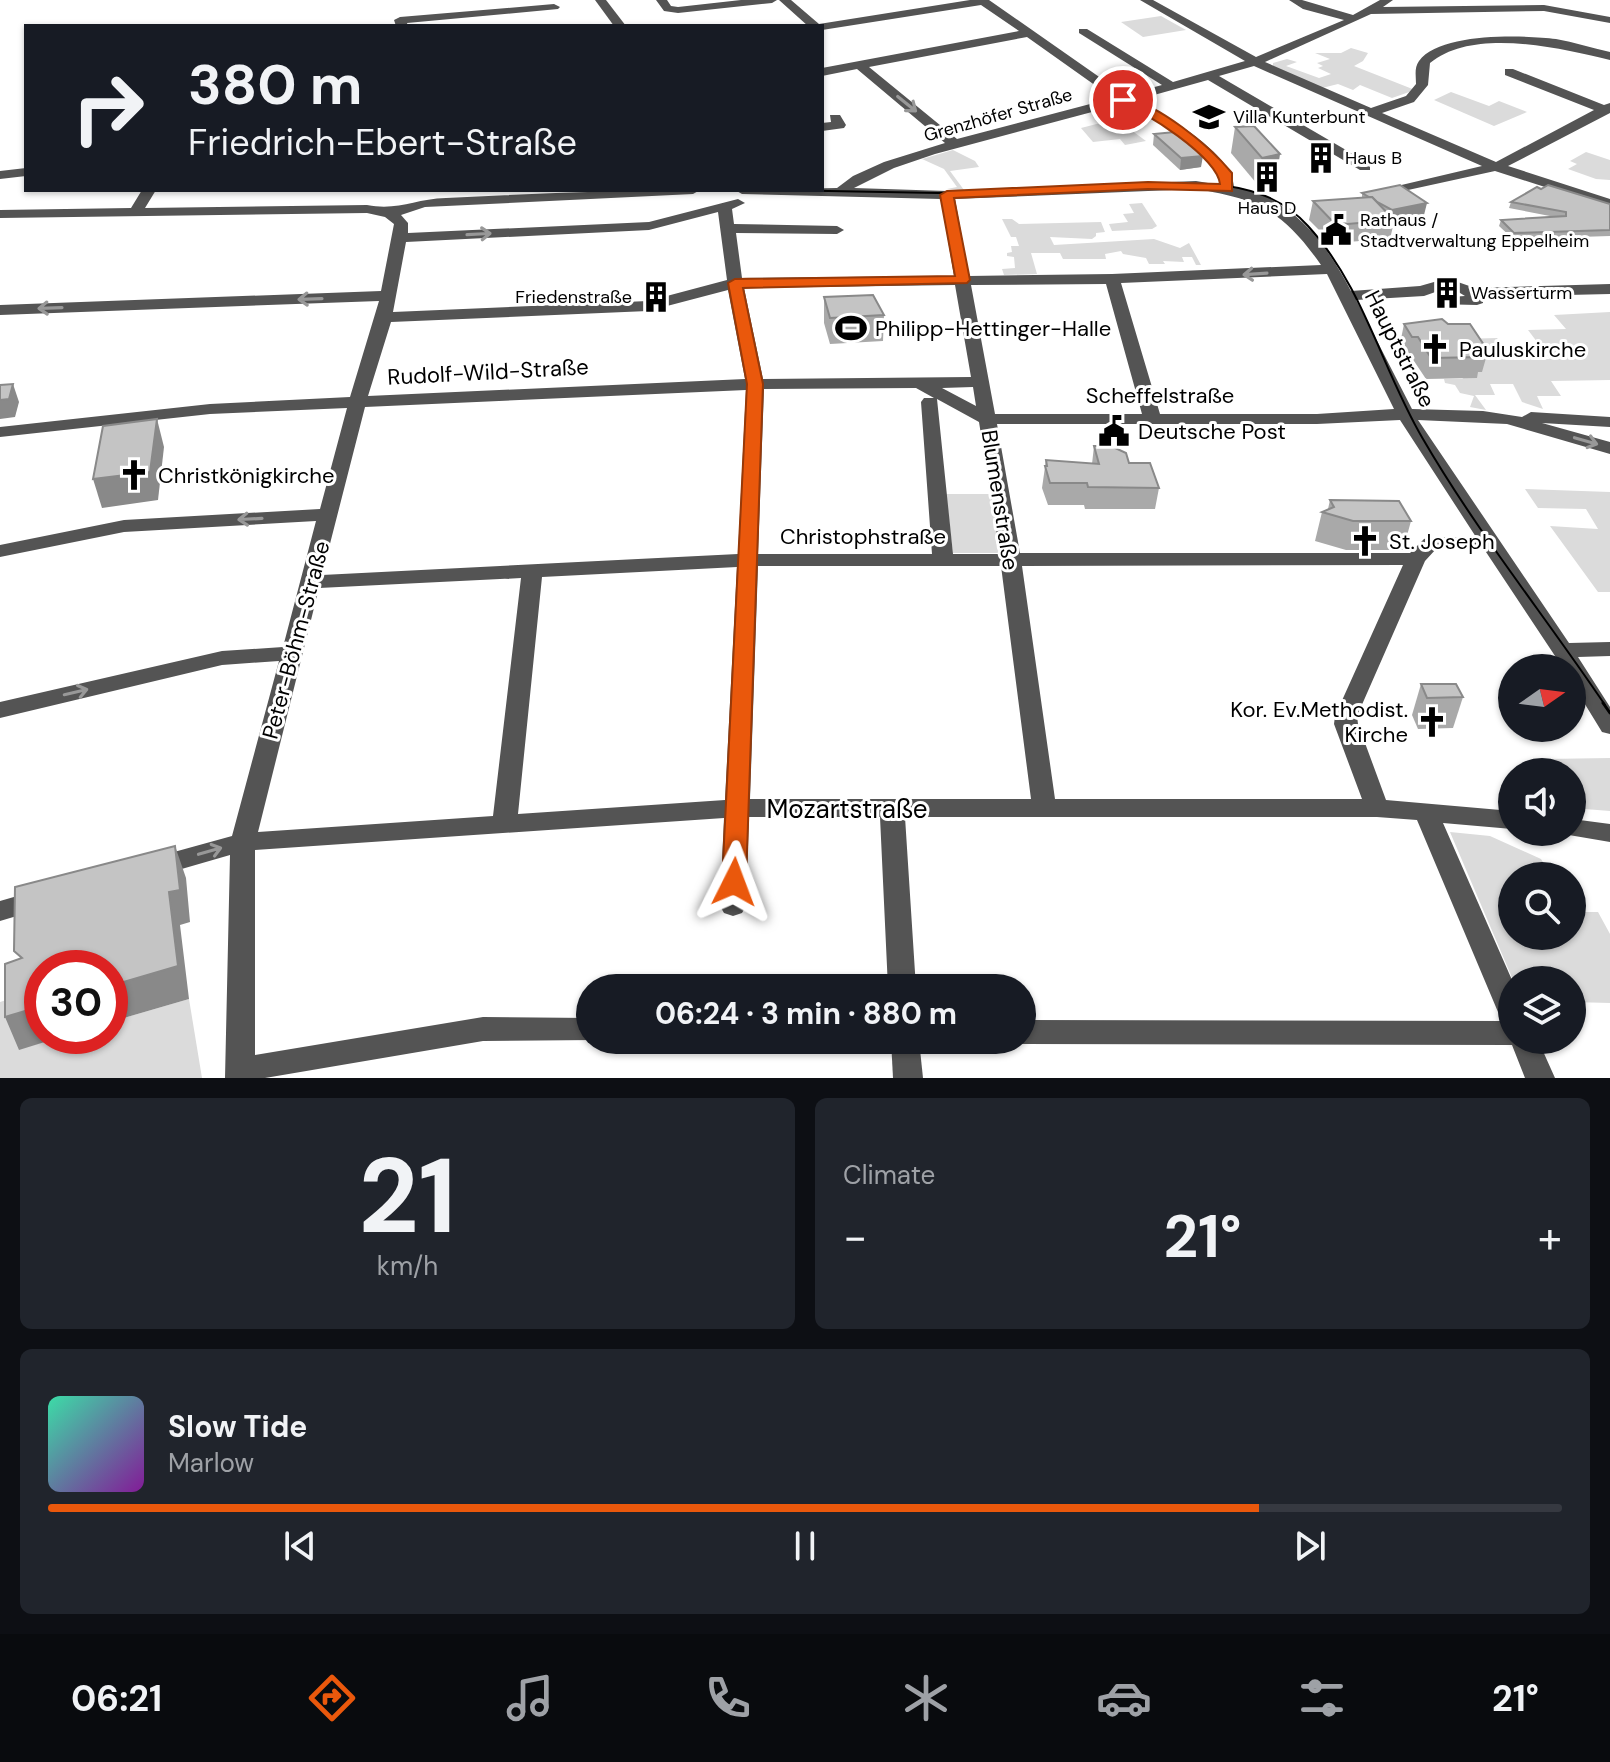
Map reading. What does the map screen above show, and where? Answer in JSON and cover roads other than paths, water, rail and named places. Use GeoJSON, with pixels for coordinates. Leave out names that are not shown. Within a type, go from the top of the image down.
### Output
{"type":"FeatureCollection","features":[{"type":"Feature","properties":{"kind":"street"},"geometry":{"type":"LineString","coordinates":[[600,0],[618,24]]}},
{"type":"Feature","properties":{"kind":"street"},"geometry":{"type":"LineString","coordinates":[[661,0],[668,9],[678,10],[772,0]]}},
{"type":"Feature","properties":{"kind":"street"},"geometry":{"type":"LineString","coordinates":[[784,0],[813,24]]}},
{"type":"Feature","properties":{"kind":"street"},"geometry":{"type":"LineString","coordinates":[[886,0],[902,14]]}},
{"type":"Feature","properties":{"kind":"street"},"geometry":{"type":"LineString","coordinates":[[1145,0],[1254,61],[1370,113],[1496,167],[1610,204]]}},
{"type":"Feature","properties":{"kind":"street"},"geometry":{"type":"LineString","coordinates":[[1294,0],[1307,7],[1355,19]]}},
{"type":"Feature","properties":{"kind":"street","name":"Grenzhöfer Straße"},"geometry":{"type":"LineString","coordinates":[[842,191],[860,177],[955,144],[1123,100],[1254,61],[1355,19],[1388,0]]}},
{"type":"Feature","properties":{"kind":"street"},"geometry":{"type":"LineString","coordinates":[[824,27],[983,1],[1123,100],[1143,106],[1208,155],[1225,173],[1227,188]]}},
{"type":"Feature","properties":{"kind":"street"},"geometry":{"type":"LineString","coordinates":[[401,23],[554,7]]}},
{"type":"Feature","properties":{"kind":"street"},"geometry":{"type":"LineString","coordinates":[[1369,11],[1544,8],[1610,20]]}},
{"type":"Feature","properties":{"kind":"street"},"geometry":{"type":"LineString","coordinates":[[1083,31],[1171,86]]}},
{"type":"Feature","properties":{"kind":"street"},"geometry":{"type":"LineString","coordinates":[[824,72],[1029,33]]}},
{"type":"Feature","properties":{"kind":"street"},"geometry":{"type":"LineString","coordinates":[[1370,113],[1410,99],[1422,85],[1422,68],[1426,59],[1444,49],[1529,41],[1572,46],[1610,56]]}},
{"type":"Feature","properties":{"kind":"street"},"geometry":{"type":"LineString","coordinates":[[859,65],[955,144]]}},
{"type":"Feature","properties":{"kind":"street"},"geometry":{"type":"LineString","coordinates":[[1509,72],[1608,108]]}},
{"type":"Feature","properties":{"kind":"street"},"geometry":{"type":"LineString","coordinates":[[1208,75],[1365,167]]}},
{"type":"Feature","properties":{"kind":"street"},"geometry":{"type":"LineString","coordinates":[[1371,197],[1496,167],[1608,108]]}},
{"type":"Feature","properties":{"kind":"street"},"geometry":{"type":"LineString","coordinates":[[824,127],[839,125],[835,118]]}},
{"type":"Feature","properties":{"kind":"street"},"geometry":{"type":"LineString","coordinates":[[0,175],[24,172]]}},
{"type":"Feature","properties":{"kind":"street","name":"Hauptstraße"},"geometry":{"type":"LineString","coordinates":[[824,191],[947,195],[1148,186],[1227,188],[1265,200],[1288,215],[1332,269],[1434,463],[1563,650],[1610,726]]}},
{"type":"Feature","properties":{"kind":"street"},"geometry":{"type":"LineString","coordinates":[[135,213],[148,192]]}},
{"type":"Feature","properties":{"kind":"street"},"geometry":{"type":"LineString","coordinates":[[390,214],[414,197],[613,192]]}},
{"type":"Feature","properties":{"kind":"street"},"geometry":{"type":"LineString","coordinates":[[0,214],[367,209],[390,214],[401,223],[401,238],[649,226],[725,208],[742,201],[746,192]]}},
{"type":"Feature","properties":{"kind":"street","name":"Blumenstraße"},"geometry":{"type":"LineString","coordinates":[[947,195],[1011,558],[1044,807]]}},
{"type":"Feature","properties":{"kind":"street"},"geometry":{"type":"LineString","coordinates":[[725,208],[735,283],[755,384],[733,906]]}},
{"type":"Feature","properties":{"kind":"street"},"geometry":{"type":"LineString","coordinates":[[1288,215],[1305,212]]}},
{"type":"Feature","properties":{"kind":"street"},"geometry":{"type":"LineString","coordinates":[[728,228],[837,230]]}},
{"type":"Feature","properties":{"kind":"street","name":"Peter-Böhm-Straße"},"geometry":{"type":"LineString","coordinates":[[240,1074],[243,842],[328,514],[386,306],[401,238]]}},
{"type":"Feature","properties":{"kind":"street"},"geometry":{"type":"LineString","coordinates":[[0,310],[648,306],[735,283],[1112,279],[1332,269]]}},
{"type":"Feature","properties":{"kind":"street"},"geometry":{"type":"LineString","coordinates":[[1112,279],[1153,419]]}},
{"type":"Feature","properties":{"kind":"street"},"geometry":{"type":"LineString","coordinates":[[1356,295],[1424,291],[1477,300],[1472,293],[1610,289]]}},
{"type":"Feature","properties":{"kind":"street","name":"Rudolf-Wild-Straße"},"geometry":{"type":"LineString","coordinates":[[0,432],[164,412],[359,402],[755,384],[926,393],[980,382]]}},
{"type":"Feature","properties":{"kind":"street"},"geometry":{"type":"LineString","coordinates":[[926,393],[943,559]]}},
{"type":"Feature","properties":{"kind":"street","name":"Scheffelstraße"},"geometry":{"type":"LineString","coordinates":[[926,393],[987,419],[1317,419],[1406,414],[1508,419]]}},
{"type":"Feature","properties":{"kind":"street"},"geometry":{"type":"LineString","coordinates":[[1508,419],[1522,416],[1610,422]]}},
{"type":"Feature","properties":{"kind":"street"},"geometry":{"type":"LineString","coordinates":[[1508,419],[1610,448]]}},
{"type":"Feature","properties":{"kind":"street"},"geometry":{"type":"LineString","coordinates":[[0,551],[124,526],[328,514]]}},
{"type":"Feature","properties":{"kind":"street","name":"Christophstraße"},"geometry":{"type":"LineString","coordinates":[[312,582],[748,560],[1420,554],[1431,543],[1488,543]]}},
{"type":"Feature","properties":{"kind":"street"},"geometry":{"type":"LineString","coordinates":[[1377,808],[1346,724],[1346,716],[1420,554]]}},
{"type":"Feature","properties":{"kind":"street"},"geometry":{"type":"LineString","coordinates":[[505,823],[532,572]]}},
{"type":"Feature","properties":{"kind":"street"},"geometry":{"type":"LineString","coordinates":[[1563,650],[1610,649]]}},
{"type":"Feature","properties":{"kind":"street"},"geometry":{"type":"LineString","coordinates":[[0,710],[222,658],[292,653]]}},
{"type":"Feature","properties":{"kind":"street","name":"Mozartstraße"},"geometry":{"type":"LineString","coordinates":[[137,872],[243,842],[737,808],[1377,808],[1498,818]]}},
{"type":"Feature","properties":{"kind":"street"},"geometry":{"type":"LineString","coordinates":[[892,810],[901,974]]}},
{"type":"Feature","properties":{"kind":"street"},"geometry":{"type":"LineString","coordinates":[[1425,810],[1498,979]]}},
{"type":"Feature","properties":{"kind":"street"},"geometry":{"type":"LineString","coordinates":[[1586,830],[1610,833]]}},
{"type":"Feature","properties":{"kind":"street"},"geometry":{"type":"LineString","coordinates":[[0,911],[61,893]]}},
{"type":"Feature","properties":{"kind":"street"},"geometry":{"type":"LineString","coordinates":[[240,1074],[483,1029],[576,1030]]}},
{"type":"Feature","properties":{"kind":"street"},"geometry":{"type":"LineString","coordinates":[[1036,1032],[1498,1033]]}},
{"type":"Feature","properties":{"kind":"street"},"geometry":{"type":"LineString","coordinates":[[906,1054],[908,1078]]}},
{"type":"Feature","properties":{"kind":"street"},"geometry":{"type":"LineString","coordinates":[[1530,1054],[1540,1078]]}},
{"type":"Feature","properties":{"kind":"tram line"},"geometry":{"type":"LineString","coordinates":[[824,191],[938,193],[1210,184],[1264,195],[1287,208],[1308,226],[1344,275],[1423,439],[1488,541],[1605,705]]}},
{"type":"Feature","properties":{"kind":"tram line"},"geometry":{"type":"LineString","coordinates":[[1603,703],[1610,713]]}},
{"type":"Feature","properties":{"kind":"place","name":"Villa Kunterbunt"},"geometry":{"type":"Point","coordinates":[1209,117]}},
{"type":"Feature","properties":{"kind":"place","name":"Haus B"},"geometry":{"type":"Point","coordinates":[1321,158]}},
{"type":"Feature","properties":{"kind":"place","name":"Haus D"},"geometry":{"type":"Point","coordinates":[1267,177]}},
{"type":"Feature","properties":{"kind":"place","name":"Rathaus / Stadtverwaltung Eppelheim"},"geometry":{"type":"Point","coordinates":[1336,230]}},
{"type":"Feature","properties":{"kind":"place","name":"Wasserturm"},"geometry":{"type":"Point","coordinates":[1447,293]}},
{"type":"Feature","properties":{"kind":"place","name":"Friedenstraße"},"geometry":{"type":"Point","coordinates":[656,297]}},
{"type":"Feature","properties":{"kind":"place","name":"Philipp-Hettinger-Halle"},"geometry":{"type":"Point","coordinates":[851,328]}},
{"type":"Feature","properties":{"kind":"place","name":"Pauluskirche"},"geometry":{"type":"Point","coordinates":[1435,349]}},
{"type":"Feature","properties":{"kind":"place","name":"Deutsche Post"},"geometry":{"type":"Point","coordinates":[1114,431]}},
{"type":"Feature","properties":{"kind":"place","name":"Christkönigkirche"},"geometry":{"type":"Point","coordinates":[134,475]}},
{"type":"Feature","properties":{"kind":"place","name":"St. Joseph"},"geometry":{"type":"Point","coordinates":[1365,541]}},
{"type":"Feature","properties":{"kind":"place","name":"Kor. Ev.Methodist. Kirche"},"geometry":{"type":"Point","coordinates":[1432,722]}}]}
